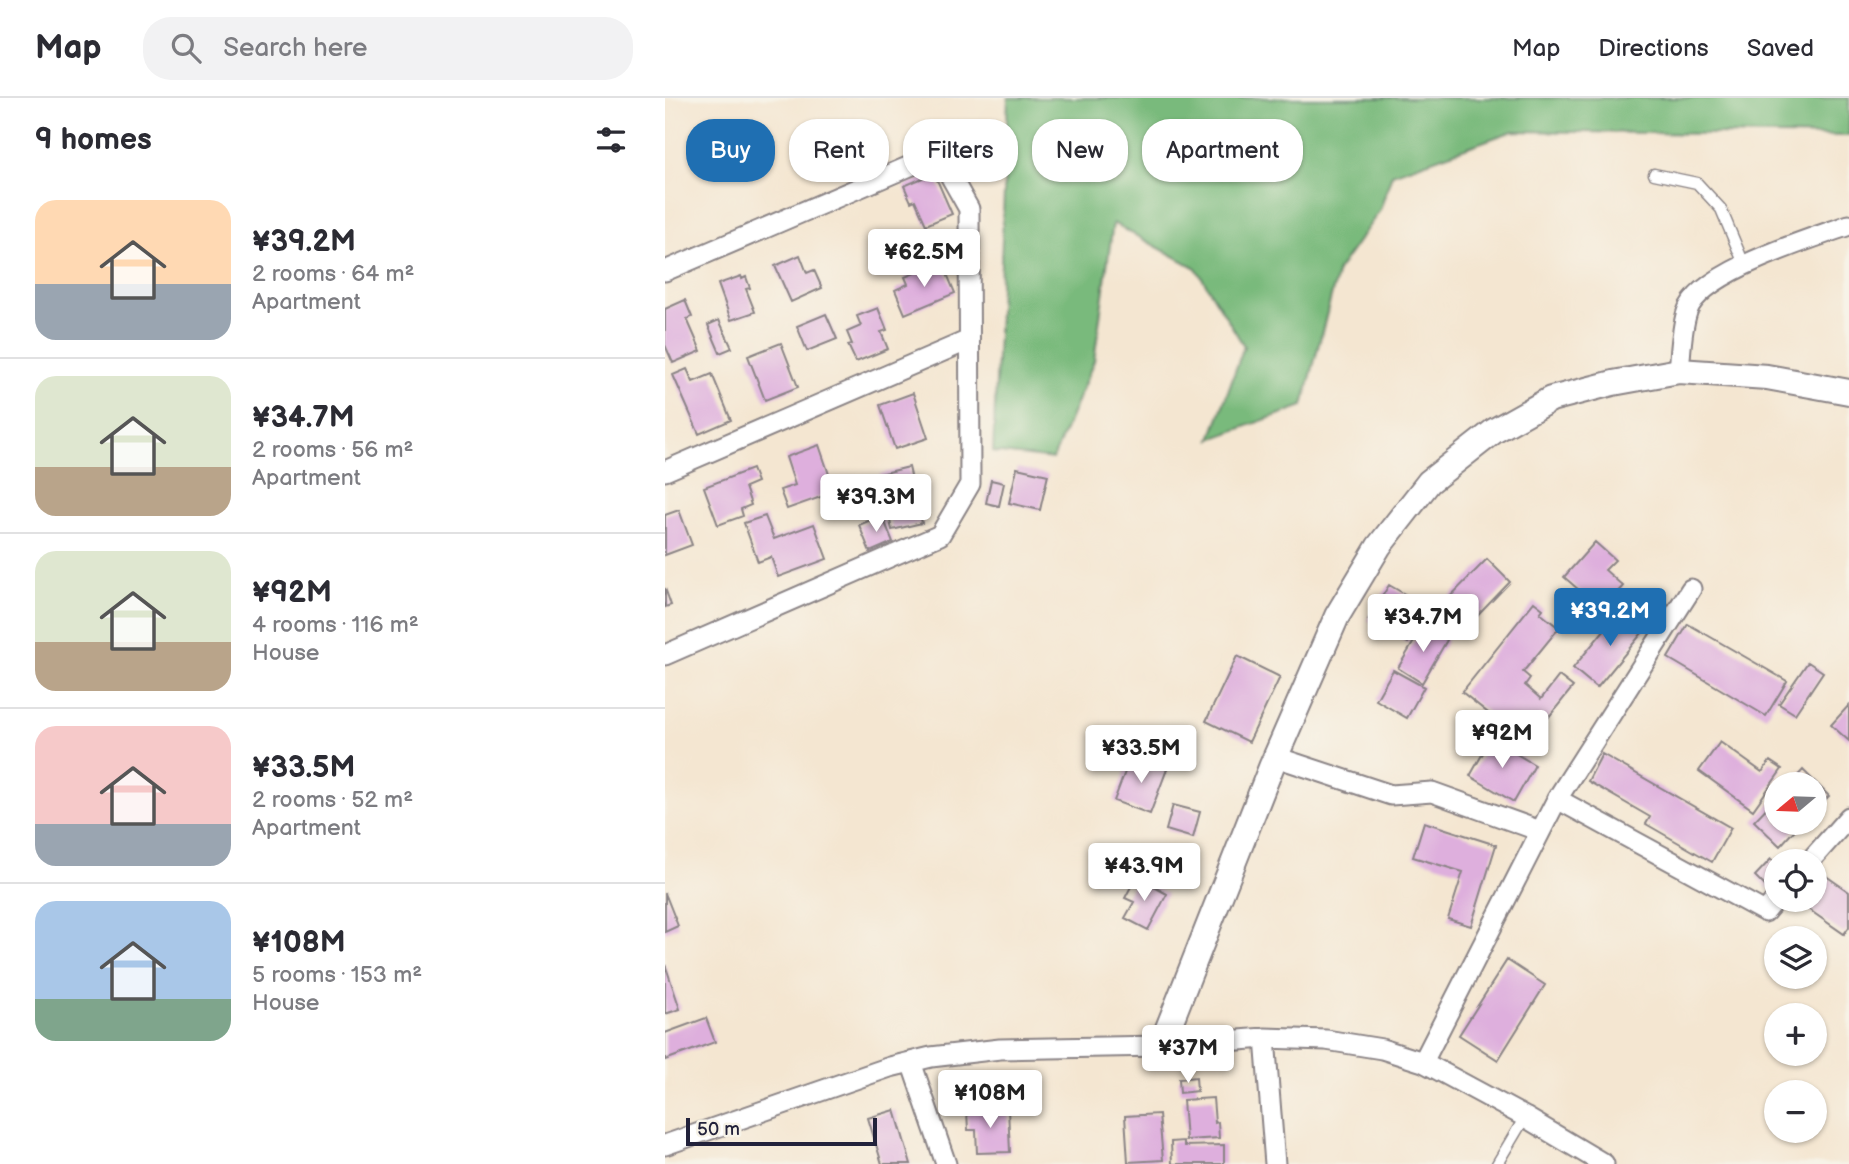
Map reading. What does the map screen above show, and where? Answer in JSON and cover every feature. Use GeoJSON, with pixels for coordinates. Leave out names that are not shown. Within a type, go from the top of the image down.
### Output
{"type":"FeatureCollection","features":[{"type":"Feature","properties":{"kind":"street"},"geometry":{"type":"LineString","coordinates":[[665,271],[938,154],[968,209],[970,484],[940,535],[665,655]]}},
{"type":"Feature","properties":{"kind":"street"},"geometry":{"type":"LineString","coordinates":[[1679,371],[1687,310],[1708,284],[1744,264],[1849,225]]}},
{"type":"Feature","properties":{"kind":"street"},"geometry":{"type":"LineString","coordinates":[[665,471],[969,340]]}},
{"type":"Feature","properties":{"kind":"street"},"geometry":{"type":"LineString","coordinates":[[1161,1046],[1276,757],[1337,616],[1379,546],[1429,482],[1494,431],[1551,399],[1613,383],[1679,371],[1767,377],[1849,392]]}},
{"type":"Feature","properties":{"kind":"street"},"geometry":{"type":"LineString","coordinates":[[1423,1062],[1557,799],[1691,589]]}},
{"type":"Feature","properties":{"kind":"street"},"geometry":{"type":"LineString","coordinates":[[1276,757],[1391,795],[1432,792],[1541,831]]}},
{"type":"Feature","properties":{"kind":"street"},"geometry":{"type":"LineString","coordinates":[[1557,799],[1764,911]]}},
{"type":"Feature","properties":{"kind":"street"},"geometry":{"type":"LineString","coordinates":[[1821,849],[1849,817]]}},
{"type":"Feature","properties":{"kind":"street"},"geometry":{"type":"LineString","coordinates":[[1265,1038],[1275,1164]]}},
{"type":"Feature","properties":{"kind":"street"},"geometry":{"type":"LineString","coordinates":[[665,1145],[890,1067],[931,1057],[1000,1049],[1161,1046],[1265,1038],[1326,1040],[1382,1049],[1423,1062],[1525,1117],[1604,1164]]}},
{"type":"Feature","properties":{"kind":"street"},"geometry":{"type":"LineString","coordinates":[[911,1062],[946,1164]]}},
{"type":"Feature","properties":{"kind":"lane"},"geometry":{"type":"LineString","coordinates":[[1654,174],[1697,183],[1721,209],[1744,264]]}},
{"type":"Feature","properties":{"kind":"lane"},"geometry":{"type":"LineString","coordinates":[[1497,1164],[1525,1117]]}},
{"type":"Feature","properties":{"kind":"green space"},"geometry":{"type":"Polygon","coordinates":[[[1008,98],[1849,98],[1849,136],[1513,131],[1392,174],[1380,210],[1338,270],[1303,406],[1211,439],[1244,346],[1196,268],[1113,223],[1094,361],[1053,459],[993,452],[1004,182],[1018,182],[1018,119],[1007,119],[1008,98]]]}},
{"type":"Feature","properties":{"kind":"building"},"geometry":{"type":"Polygon","coordinates":[[[913,182],[938,182],[952,214],[926,225],[915,200],[911,202],[904,186],[913,182]]]}},
{"type":"Feature","properties":{"kind":"building"},"geometry":{"type":"Polygon","coordinates":[[[800,255],[807,273],[814,270],[822,288],[791,302],[775,266],[800,255]]]}},
{"type":"Feature","properties":{"kind":"building"},"geometry":{"type":"Polygon","coordinates":[[[936,264],[939,272],[945,269],[955,293],[905,314],[895,290],[908,284],[905,277],[936,264]]]}},
{"type":"Feature","properties":{"kind":"building"},"geometry":{"type":"Polygon","coordinates":[[[741,276],[742,279],[746,277],[750,288],[746,289],[755,312],[731,320],[718,284],[741,276]]]}},
{"type":"Feature","properties":{"kind":"building"},"geometry":{"type":"Polygon","coordinates":[[[685,300],[692,317],[687,319],[701,351],[673,363],[665,345],[665,309],[685,300]]]}},
{"type":"Feature","properties":{"kind":"building"},"geometry":{"type":"Polygon","coordinates":[[[878,308],[887,330],[881,332],[888,349],[856,362],[848,345],[852,344],[847,332],[861,326],[857,316],[878,308]]]}},
{"type":"Feature","properties":{"kind":"building"},"geometry":{"type":"Polygon","coordinates":[[[826,314],[837,339],[807,351],[797,326],[826,314]]]}},
{"type":"Feature","properties":{"kind":"building"},"geometry":{"type":"Polygon","coordinates":[[[719,320],[732,348],[720,353],[708,325],[719,320]]]}},
{"type":"Feature","properties":{"kind":"building"},"geometry":{"type":"Polygon","coordinates":[[[781,343],[798,387],[765,400],[748,356],[781,343]]]}},
{"type":"Feature","properties":{"kind":"building"},"geometry":{"type":"Polygon","coordinates":[[[687,369],[693,382],[712,374],[731,420],[699,434],[673,375],[687,369]]]}},
{"type":"Feature","properties":{"kind":"building"},"geometry":{"type":"Polygon","coordinates":[[[913,393],[928,438],[895,449],[880,405],[913,393]]]}},
{"type":"Feature","properties":{"kind":"building"},"geometry":{"type":"Polygon","coordinates":[[[819,445],[835,492],[787,509],[780,490],[795,485],[786,457],[819,445]]]}},
{"type":"Feature","properties":{"kind":"building"},"geometry":{"type":"Polygon","coordinates":[[[909,467],[922,523],[892,530],[880,474],[909,467]]]}},
{"type":"Feature","properties":{"kind":"building"},"geometry":{"type":"Polygon","coordinates":[[[1017,468],[1048,475],[1040,510],[1009,503],[1017,468]]]}},
{"type":"Feature","properties":{"kind":"building"},"geometry":{"type":"Polygon","coordinates":[[[752,469],[757,482],[745,487],[751,505],[741,509],[743,516],[718,525],[704,487],[752,469]]]}},
{"type":"Feature","properties":{"kind":"building"},"geometry":{"type":"Polygon","coordinates":[[[991,480],[1004,483],[999,506],[986,503],[991,480]]]}},
{"type":"Feature","properties":{"kind":"building"},"geometry":{"type":"Polygon","coordinates":[[[679,510],[692,545],[665,555],[665,515],[679,510]]]}},
{"type":"Feature","properties":{"kind":"building"},"geometry":{"type":"Polygon","coordinates":[[[882,515],[893,542],[870,552],[859,525],[882,515]]]}},
{"type":"Feature","properties":{"kind":"building"},"geometry":{"type":"Polygon","coordinates":[[[765,516],[774,539],[814,524],[827,559],[778,577],[771,557],[758,562],[744,523],[765,516]]]}},
{"type":"Feature","properties":{"kind":"building"},"geometry":{"type":"Polygon","coordinates":[[[1595,542],[1615,560],[1605,570],[1623,586],[1614,596],[1622,603],[1610,617],[1564,577],[1595,542]]]}},
{"type":"Feature","properties":{"kind":"building"},"geometry":{"type":"Polygon","coordinates":[[[1487,559],[1510,582],[1461,633],[1437,610],[1487,559]]]}},
{"type":"Feature","properties":{"kind":"building"},"geometry":{"type":"Polygon","coordinates":[[[1389,585],[1429,608],[1408,643],[1368,620],[1389,585]]]}},
{"type":"Feature","properties":{"kind":"building"},"geometry":{"type":"Polygon","coordinates":[[[665,588],[671,605],[665,607],[665,588]]]}},
{"type":"Feature","properties":{"kind":"building"},"geometry":{"type":"Polygon","coordinates":[[[1534,602],[1543,609],[1540,613],[1559,628],[1523,672],[1530,678],[1525,685],[1541,699],[1559,676],[1573,687],[1527,744],[1462,692],[1534,602]]]}},
{"type":"Feature","properties":{"kind":"building"},"geometry":{"type":"Polygon","coordinates":[[[1623,607],[1647,627],[1597,688],[1573,668],[1623,607]]]}},
{"type":"Feature","properties":{"kind":"building"},"geometry":{"type":"Polygon","coordinates":[[[1688,624],[1787,681],[1766,716],[1668,658],[1688,624]]]}},
{"type":"Feature","properties":{"kind":"building"},"geometry":{"type":"Polygon","coordinates":[[[1424,625],[1447,640],[1422,683],[1398,668],[1424,625]]]}},
{"type":"Feature","properties":{"kind":"building"},"geometry":{"type":"Polygon","coordinates":[[[1237,656],[1280,677],[1249,742],[1206,721],[1237,656]]]}},
{"type":"Feature","properties":{"kind":"building"},"geometry":{"type":"Polygon","coordinates":[[[1808,662],[1823,672],[1795,714],[1779,704],[1808,662]]]}},
{"type":"Feature","properties":{"kind":"building"},"geometry":{"type":"Polygon","coordinates":[[[1393,670],[1424,687],[1407,718],[1376,700],[1393,670]]]}},
{"type":"Feature","properties":{"kind":"building"},"geometry":{"type":"Polygon","coordinates":[[[1849,705],[1849,741],[1831,725],[1849,705]]]}},
{"type":"Feature","properties":{"kind":"building"},"geometry":{"type":"Polygon","coordinates":[[[1491,739],[1535,765],[1514,802],[1470,776],[1491,739]]]}},
{"type":"Feature","properties":{"kind":"building"},"geometry":{"type":"Polygon","coordinates":[[[1720,742],[1762,772],[1770,761],[1782,769],[1780,772],[1764,772],[1764,794],[1753,810],[1699,771],[1720,742]]]}},
{"type":"Feature","properties":{"kind":"building"},"geometry":{"type":"Polygon","coordinates":[[[1602,754],[1731,828],[1712,862],[1646,824],[1650,817],[1588,781],[1602,754]]]}},
{"type":"Feature","properties":{"kind":"building"},"geometry":{"type":"Polygon","coordinates":[[[1131,756],[1167,769],[1150,814],[1114,801],[1131,756]]]}},
{"type":"Feature","properties":{"kind":"building"},"geometry":{"type":"Polygon","coordinates":[[[1173,805],[1200,812],[1193,838],[1166,830],[1173,805]]]}},
{"type":"Feature","properties":{"kind":"building"},"geometry":{"type":"Polygon","coordinates":[[[1764,811],[1764,831],[1754,821],[1764,811]]]}},
{"type":"Feature","properties":{"kind":"building"},"geometry":{"type":"Polygon","coordinates":[[[1424,822],[1496,845],[1471,926],[1448,919],[1463,872],[1413,857],[1424,822]]]}},
{"type":"Feature","properties":{"kind":"building"},"geometry":{"type":"Polygon","coordinates":[[[1769,835],[1790,835],[1780,846],[1769,835]]]}},
{"type":"Feature","properties":{"kind":"building"},"geometry":{"type":"Polygon","coordinates":[[[1764,866],[1764,885],[1755,876],[1764,866]]]}},
{"type":"Feature","properties":{"kind":"building"},"geometry":{"type":"Polygon","coordinates":[[[1136,877],[1167,894],[1148,930],[1125,918],[1134,902],[1125,898],[1136,877]]]}},
{"type":"Feature","properties":{"kind":"building"},"geometry":{"type":"Polygon","coordinates":[[[1827,877],[1849,892],[1849,927],[1844,934],[1812,912],[1827,912],[1827,877]]]}},
{"type":"Feature","properties":{"kind":"building"},"geometry":{"type":"Polygon","coordinates":[[[665,893],[678,926],[665,932],[665,893]]]}},
{"type":"Feature","properties":{"kind":"building"},"geometry":{"type":"Polygon","coordinates":[[[1507,960],[1545,985],[1498,1060],[1459,1035],[1507,960]]]}},
{"type":"Feature","properties":{"kind":"building"},"geometry":{"type":"Polygon","coordinates":[[[665,964],[680,1009],[665,1014],[665,964]]]}},
{"type":"Feature","properties":{"kind":"building"},"geometry":{"type":"Polygon","coordinates":[[[706,1018],[715,1042],[665,1060],[665,1033],[706,1018]]]}},
{"type":"Feature","properties":{"kind":"building"},"geometry":{"type":"Polygon","coordinates":[[[1196,1077],[1197,1091],[1180,1093],[1179,1079],[1196,1077]]]}},
{"type":"Feature","properties":{"kind":"building"},"geometry":{"type":"Polygon","coordinates":[[[1213,1098],[1219,1138],[1186,1140],[1183,1100],[1213,1098]]]}},
{"type":"Feature","properties":{"kind":"building"},"geometry":{"type":"Polygon","coordinates":[[[1008,1109],[1010,1152],[977,1153],[976,1130],[968,1130],[967,1111],[1008,1109]]]}},
{"type":"Feature","properties":{"kind":"building"},"geometry":{"type":"Polygon","coordinates":[[[895,1110],[911,1164],[882,1164],[868,1118],[895,1110]]]}},
{"type":"Feature","properties":{"kind":"building"},"geometry":{"type":"Polygon","coordinates":[[[1159,1114],[1163,1160],[1128,1162],[1125,1116],[1159,1114]]]}},
{"type":"Feature","properties":{"kind":"building"},"geometry":{"type":"Polygon","coordinates":[[[1184,1141],[1184,1146],[1224,1145],[1224,1164],[1172,1164],[1171,1142],[1184,1141]]]}}]}
